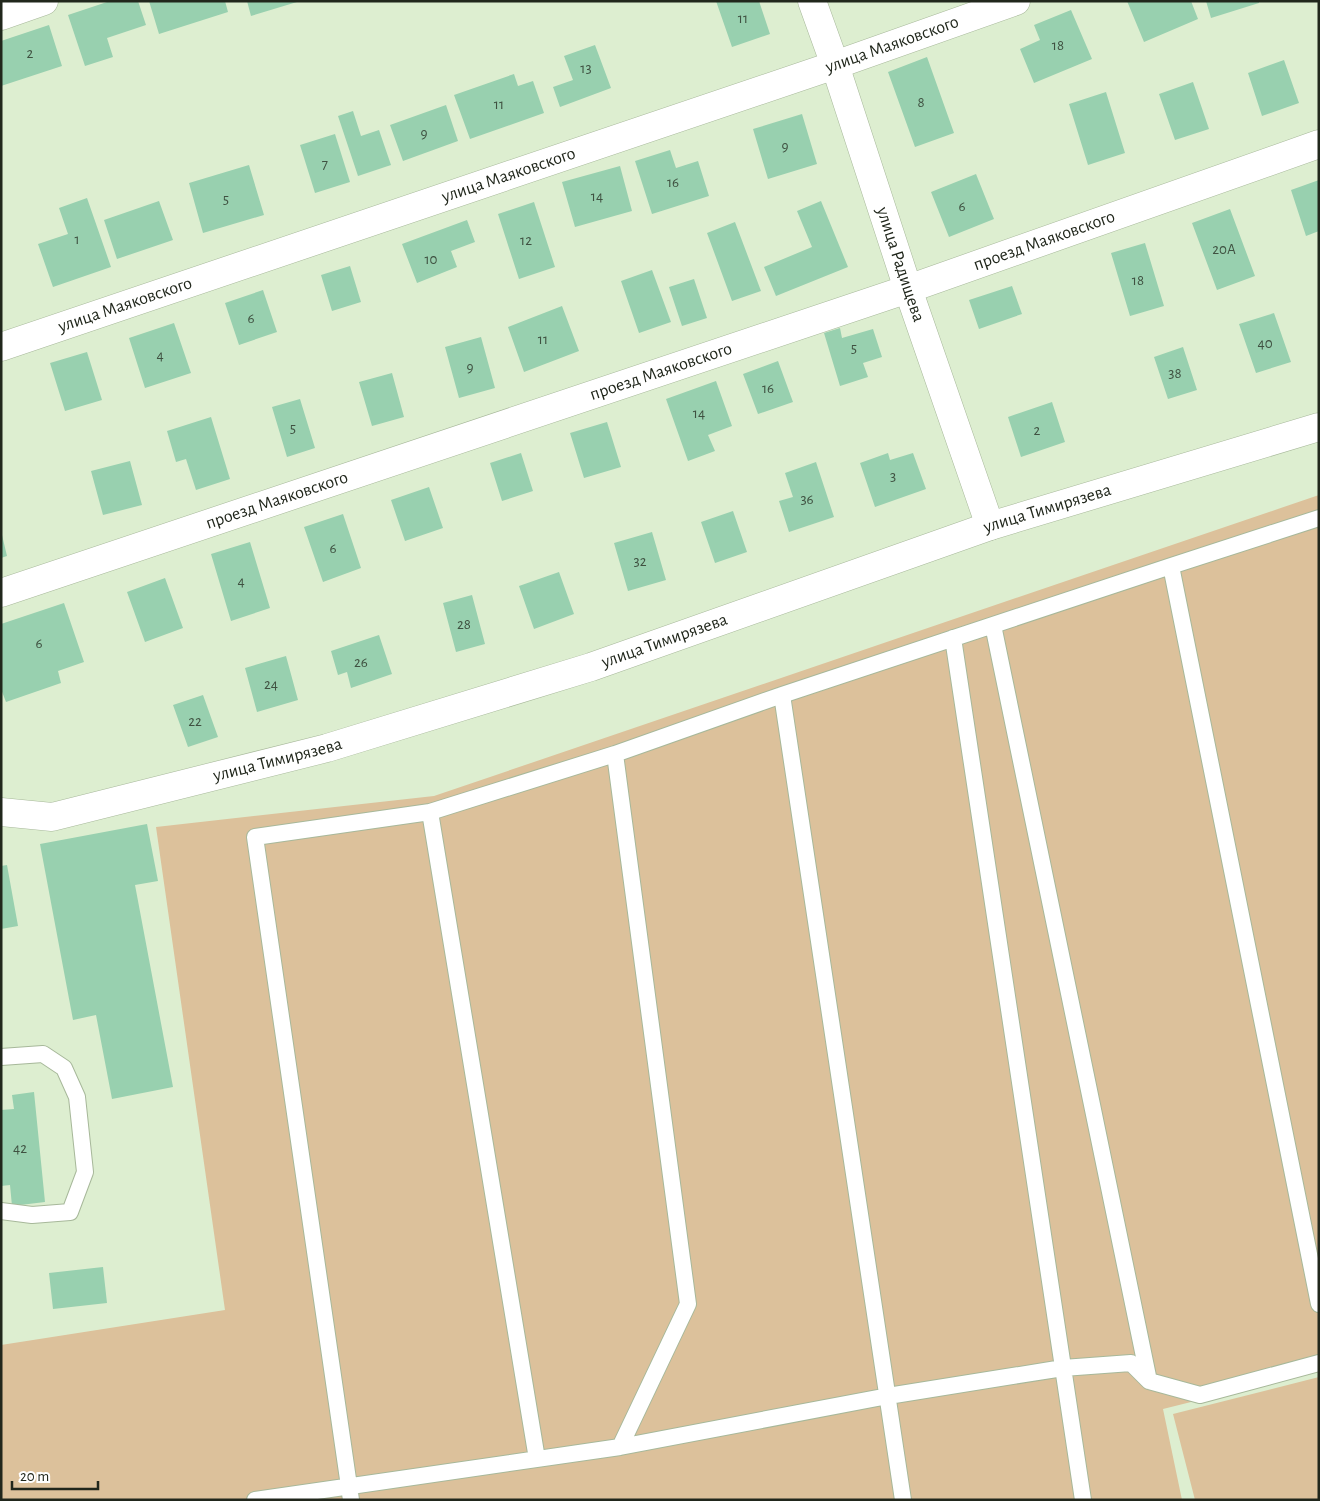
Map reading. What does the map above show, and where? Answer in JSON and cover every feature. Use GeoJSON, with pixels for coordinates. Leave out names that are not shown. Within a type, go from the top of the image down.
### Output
{"type":"FeatureCollection","features":[{"type":"Feature","properties":{"kind":"street"},"geometry":{"type":"LineString","coordinates":[[1,16],[44,1]]}},
{"type":"Feature","properties":{"kind":"street","name":"улица Радищева"},"geometry":{"type":"LineString","coordinates":[[812,1],[835,65],[908,289],[990,526]]}},
{"type":"Feature","properties":{"kind":"street","name":"улица Маяковского"},"geometry":{"type":"LineString","coordinates":[[1,347],[835,65],[1016,1]]}},
{"type":"Feature","properties":{"kind":"street","name":"проезд Маяковского"},"geometry":{"type":"LineString","coordinates":[[1,593],[908,289],[1319,144]]}},
{"type":"Feature","properties":{"kind":"street","name":"улица Тимирязева"},"geometry":{"type":"LineString","coordinates":[[1,812],[52,817],[327,748],[591,667],[990,526],[1319,427]]}},
{"type":"Feature","properties":{"kind":"lane"},"geometry":{"type":"LineString","coordinates":[[350,1492],[256,837],[430,812],[615,754],[782,695],[1319,518]]}},
{"type":"Feature","properties":{"kind":"lane"},"geometry":{"type":"LineString","coordinates":[[1171,566],[1319,1304]]}},
{"type":"Feature","properties":{"kind":"lane"},"geometry":{"type":"LineString","coordinates":[[993,625],[1149,1382]]}},
{"type":"Feature","properties":{"kind":"lane"},"geometry":{"type":"LineString","coordinates":[[953,638],[1083,1500]]}},
{"type":"Feature","properties":{"kind":"lane"},"geometry":{"type":"LineString","coordinates":[[782,695],[903,1500]]}},
{"type":"Feature","properties":{"kind":"lane"},"geometry":{"type":"LineString","coordinates":[[615,754],[688,1304],[620,1447]]}},
{"type":"Feature","properties":{"kind":"lane"},"geometry":{"type":"LineString","coordinates":[[430,812],[536,1459]]}},
{"type":"Feature","properties":{"kind":"lane"},"geometry":{"type":"LineString","coordinates":[[1,1057],[43,1054],[64,1068],[77,1097],[85,1172],[70,1212],[32,1215],[1,1211]]}},
{"type":"Feature","properties":{"kind":"lane"},"geometry":{"type":"LineString","coordinates":[[255,1500],[350,1492],[536,1459],[620,1447],[888,1396],[1063,1368],[1131,1363],[1149,1382],[1200,1395],[1319,1364]]}},
{"type":"Feature","properties":{"kind":"shaded area"},"geometry":{"type":"Polygon","coordinates":[[[1319,495],[1319,1370],[1163,1409],[1182,1500],[1,1500],[1,1345],[225,1310],[156,827],[434,796],[1319,495]]]}},
{"type":"Feature","properties":{"kind":"shaded area"},"geometry":{"type":"Polygon","coordinates":[[[1319,1377],[1319,1500],[1195,1500],[1173,1414],[1319,1377]]]}},
{"type":"Feature","properties":{"kind":"building"},"geometry":{"type":"Polygon","coordinates":[[[110,1],[138,1],[146,25],[107,38],[113,57],[85,66],[68,15],[110,1]]]}},
{"type":"Feature","properties":{"kind":"building"},"geometry":{"type":"Polygon","coordinates":[[[149,1],[225,1],[228,12],[159,34],[149,1]]]}},
{"type":"Feature","properties":{"kind":"building"},"geometry":{"type":"Polygon","coordinates":[[[247,1],[297,1],[297,2],[251,16],[247,1]]]}},
{"type":"Feature","properties":{"kind":"building"},"geometry":{"type":"Polygon","coordinates":[[[716,1],[759,1],[770,34],[732,47],[716,1]]]}},
{"type":"Feature","properties":{"kind":"building"},"geometry":{"type":"Polygon","coordinates":[[[1127,1],[1191,1],[1198,19],[1144,42],[1127,1]]]}},
{"type":"Feature","properties":{"kind":"building"},"geometry":{"type":"Polygon","coordinates":[[[1206,1],[1259,1],[1259,3],[1211,18],[1206,1]]]}},
{"type":"Feature","properties":{"kind":"building"},"geometry":{"type":"Polygon","coordinates":[[[1071,10],[1092,59],[1034,83],[1020,49],[1040,40],[1034,25],[1071,10]]]}},
{"type":"Feature","properties":{"kind":"building"},"geometry":{"type":"Polygon","coordinates":[[[49,25],[62,66],[1,86],[1,41],[49,25]]]}},
{"type":"Feature","properties":{"kind":"building"},"geometry":{"type":"Polygon","coordinates":[[[595,45],[611,88],[560,107],[553,87],[573,80],[564,56],[595,45]]]}},
{"type":"Feature","properties":{"kind":"building"},"geometry":{"type":"Polygon","coordinates":[[[927,57],[954,133],[915,147],[888,72],[927,57]]]}},
{"type":"Feature","properties":{"kind":"building"},"geometry":{"type":"Polygon","coordinates":[[[1284,60],[1299,103],[1262,116],[1248,73],[1284,60]]]}},
{"type":"Feature","properties":{"kind":"building"},"geometry":{"type":"Polygon","coordinates":[[[514,74],[518,86],[533,81],[544,113],[470,139],[454,95],[514,74]]]}},
{"type":"Feature","properties":{"kind":"building"},"geometry":{"type":"Polygon","coordinates":[[[1193,82],[1209,129],[1175,140],[1159,94],[1193,82]]]}},
{"type":"Feature","properties":{"kind":"building"},"geometry":{"type":"Polygon","coordinates":[[[1106,92],[1125,153],[1088,165],[1069,104],[1106,92]]]}},
{"type":"Feature","properties":{"kind":"building"},"geometry":{"type":"Polygon","coordinates":[[[446,105],[458,141],[403,161],[390,125],[446,105]]]}},
{"type":"Feature","properties":{"kind":"building"},"geometry":{"type":"Polygon","coordinates":[[[353,111],[361,136],[379,130],[391,165],[358,176],[338,116],[353,111]]]}},
{"type":"Feature","properties":{"kind":"building"},"geometry":{"type":"Polygon","coordinates":[[[802,114],[817,164],[768,179],[753,129],[802,114]]]}},
{"type":"Feature","properties":{"kind":"building"},"geometry":{"type":"Polygon","coordinates":[[[335,134],[350,182],[315,193],[300,145],[335,134]]]}},
{"type":"Feature","properties":{"kind":"building"},"geometry":{"type":"Polygon","coordinates":[[[670,150],[676,168],[698,161],[709,196],[652,214],[635,161],[670,150]]]}},
{"type":"Feature","properties":{"kind":"building"},"geometry":{"type":"Polygon","coordinates":[[[249,165],[264,215],[203,233],[189,183],[249,165]]]}},
{"type":"Feature","properties":{"kind":"building"},"geometry":{"type":"Polygon","coordinates":[[[620,166],[632,211],[575,227],[562,182],[620,166]]]}},
{"type":"Feature","properties":{"kind":"building"},"geometry":{"type":"Polygon","coordinates":[[[976,174],[994,219],[949,237],[931,192],[976,174]]]}},
{"type":"Feature","properties":{"kind":"building"},"geometry":{"type":"Polygon","coordinates":[[[1319,180],[1319,231],[1306,236],[1291,190],[1319,180]]]}},
{"type":"Feature","properties":{"kind":"building"},"geometry":{"type":"Polygon","coordinates":[[[87,198],[111,267],[53,287],[38,244],[68,234],[59,208],[87,198]]]}},
{"type":"Feature","properties":{"kind":"building"},"geometry":{"type":"Polygon","coordinates":[[[159,201],[173,240],[117,259],[104,220],[159,201]]]}},
{"type":"Feature","properties":{"kind":"building"},"geometry":{"type":"Polygon","coordinates":[[[821,201],[848,267],[776,296],[764,267],[812,247],[797,211],[821,201]]]}},
{"type":"Feature","properties":{"kind":"building"},"geometry":{"type":"Polygon","coordinates":[[[534,202],[555,267],[519,279],[498,214],[534,202]]]}},
{"type":"Feature","properties":{"kind":"building"},"geometry":{"type":"Polygon","coordinates":[[[1230,209],[1255,276],[1217,290],[1192,223],[1230,209]]]}},
{"type":"Feature","properties":{"kind":"building"},"geometry":{"type":"Polygon","coordinates":[[[467,220],[475,242],[451,251],[457,267],[417,283],[402,244],[467,220]]]}},
{"type":"Feature","properties":{"kind":"building"},"geometry":{"type":"Polygon","coordinates":[[[735,222],[761,291],[732,301],[707,233],[735,222]]]}},
{"type":"Feature","properties":{"kind":"building"},"geometry":{"type":"Polygon","coordinates":[[[1145,243],[1164,306],[1130,316],[1111,253],[1145,243]]]}},
{"type":"Feature","properties":{"kind":"building"},"geometry":{"type":"Polygon","coordinates":[[[350,266],[361,302],[332,311],[321,275],[350,266]]]}},
{"type":"Feature","properties":{"kind":"building"},"geometry":{"type":"Polygon","coordinates":[[[652,270],[671,322],[639,333],[621,281],[652,270]]]}},
{"type":"Feature","properties":{"kind":"building"},"geometry":{"type":"Polygon","coordinates":[[[694,279],[707,318],[682,326],[669,287],[694,279]]]}},
{"type":"Feature","properties":{"kind":"building"},"geometry":{"type":"Polygon","coordinates":[[[1012,286],[1022,314],[979,329],[969,300],[1012,286]]]}},
{"type":"Feature","properties":{"kind":"building"},"geometry":{"type":"Polygon","coordinates":[[[263,290],[277,332],[239,345],[225,303],[263,290]]]}},
{"type":"Feature","properties":{"kind":"building"},"geometry":{"type":"Polygon","coordinates":[[[562,306],[579,351],[524,372],[508,327],[562,306]]]}},
{"type":"Feature","properties":{"kind":"building"},"geometry":{"type":"Polygon","coordinates":[[[1274,313],[1291,362],[1256,373],[1239,324],[1274,313]]]}},
{"type":"Feature","properties":{"kind":"building"},"geometry":{"type":"Polygon","coordinates":[[[174,323],[191,373],[145,388],[129,338],[174,323]]]}},
{"type":"Feature","properties":{"kind":"building"},"geometry":{"type":"Polygon","coordinates":[[[840,328],[842,338],[873,329],[882,357],[863,363],[868,377],[840,386],[824,333],[840,328]]]}},
{"type":"Feature","properties":{"kind":"building"},"geometry":{"type":"Polygon","coordinates":[[[481,337],[495,388],[459,398],[445,347],[481,337]]]}},
{"type":"Feature","properties":{"kind":"building"},"geometry":{"type":"Polygon","coordinates":[[[1183,347],[1197,390],[1168,399],[1154,357],[1183,347]]]}},
{"type":"Feature","properties":{"kind":"building"},"geometry":{"type":"Polygon","coordinates":[[[87,352],[102,400],[65,411],[50,363],[87,352]]]}},
{"type":"Feature","properties":{"kind":"building"},"geometry":{"type":"Polygon","coordinates":[[[778,361],[793,402],[758,414],[743,374],[778,361]]]}},
{"type":"Feature","properties":{"kind":"building"},"geometry":{"type":"Polygon","coordinates":[[[392,373],[404,417],[372,426],[359,382],[392,373]]]}},
{"type":"Feature","properties":{"kind":"building"},"geometry":{"type":"Polygon","coordinates":[[[716,381],[732,426],[708,435],[715,451],[688,461],[666,399],[716,381]]]}},
{"type":"Feature","properties":{"kind":"building"},"geometry":{"type":"Polygon","coordinates":[[[300,399],[315,448],[287,457],[272,407],[300,399]]]}},
{"type":"Feature","properties":{"kind":"building"},"geometry":{"type":"Polygon","coordinates":[[[1052,402],[1065,442],[1021,457],[1008,417],[1052,402]]]}},
{"type":"Feature","properties":{"kind":"building"},"geometry":{"type":"Polygon","coordinates":[[[211,417],[230,479],[196,490],[186,459],[176,462],[167,431],[211,417]]]}},
{"type":"Feature","properties":{"kind":"building"},"geometry":{"type":"Polygon","coordinates":[[[607,422],[621,467],[584,478],[570,433],[607,422]]]}},
{"type":"Feature","properties":{"kind":"building"},"geometry":{"type":"Polygon","coordinates":[[[521,453],[533,491],[502,501],[490,463],[521,453]]]}},
{"type":"Feature","properties":{"kind":"building"},"geometry":{"type":"Polygon","coordinates":[[[888,453],[890,460],[913,453],[926,489],[875,507],[860,463],[888,453]]]}},
{"type":"Feature","properties":{"kind":"building"},"geometry":{"type":"Polygon","coordinates":[[[130,461],[142,505],[103,515],[91,471],[130,461]]]}},
{"type":"Feature","properties":{"kind":"building"},"geometry":{"type":"Polygon","coordinates":[[[816,462],[834,517],[789,532],[779,501],[793,497],[785,473],[816,462]]]}},
{"type":"Feature","properties":{"kind":"building"},"geometry":{"type":"Polygon","coordinates":[[[429,487],[443,528],[405,541],[391,500],[429,487]]]}},
{"type":"Feature","properties":{"kind":"building"},"geometry":{"type":"Polygon","coordinates":[[[733,511],[747,552],[715,563],[701,522],[733,511]]]}},
{"type":"Feature","properties":{"kind":"building"},"geometry":{"type":"Polygon","coordinates":[[[343,514],[361,568],[323,582],[304,527],[343,514]]]}},
{"type":"Feature","properties":{"kind":"building"},"geometry":{"type":"Polygon","coordinates":[[[652,532],[666,580],[628,591],[614,543],[652,532]]]}},
{"type":"Feature","properties":{"kind":"building"},"geometry":{"type":"Polygon","coordinates":[[[1,536],[7,556],[1,558],[1,536]]]}},
{"type":"Feature","properties":{"kind":"building"},"geometry":{"type":"Polygon","coordinates":[[[250,542],[270,608],[231,621],[211,554],[250,542]]]}},
{"type":"Feature","properties":{"kind":"building"},"geometry":{"type":"Polygon","coordinates":[[[559,572],[574,614],[534,629],[519,586],[559,572]]]}},
{"type":"Feature","properties":{"kind":"building"},"geometry":{"type":"Polygon","coordinates":[[[165,578],[183,628],[145,642],[127,592],[165,578]]]}},
{"type":"Feature","properties":{"kind":"building"},"geometry":{"type":"Polygon","coordinates":[[[472,595],[485,644],[456,652],[443,603],[472,595]]]}},
{"type":"Feature","properties":{"kind":"building"},"geometry":{"type":"Polygon","coordinates":[[[64,603],[84,662],[58,671],[61,683],[6,702],[1,689],[1,624],[64,603]]]}},
{"type":"Feature","properties":{"kind":"building"},"geometry":{"type":"Polygon","coordinates":[[[379,635],[392,674],[351,688],[347,672],[338,675],[331,651],[379,635]]]}},
{"type":"Feature","properties":{"kind":"building"},"geometry":{"type":"Polygon","coordinates":[[[286,656],[298,700],[257,712],[245,668],[286,656]]]}},
{"type":"Feature","properties":{"kind":"building"},"geometry":{"type":"Polygon","coordinates":[[[203,695],[218,737],[188,747],[173,705],[203,695]]]}},
{"type":"Feature","properties":{"kind":"building"},"geometry":{"type":"Polygon","coordinates":[[[147,824],[158,881],[135,885],[173,1087],[112,1099],[96,1015],[73,1020],[40,844],[147,824]]]}},
{"type":"Feature","properties":{"kind":"building"},"geometry":{"type":"Polygon","coordinates":[[[7,865],[18,926],[1,929],[1,866],[7,865]]]}},
{"type":"Feature","properties":{"kind":"building"},"geometry":{"type":"Polygon","coordinates":[[[34,1092],[45,1202],[12,1206],[10,1185],[1,1186],[1,1110],[14,1109],[12,1095],[34,1092]]]}},
{"type":"Feature","properties":{"kind":"building"},"geometry":{"type":"Polygon","coordinates":[[[103,1267],[107,1303],[53,1309],[49,1273],[103,1267]]]}}]}
